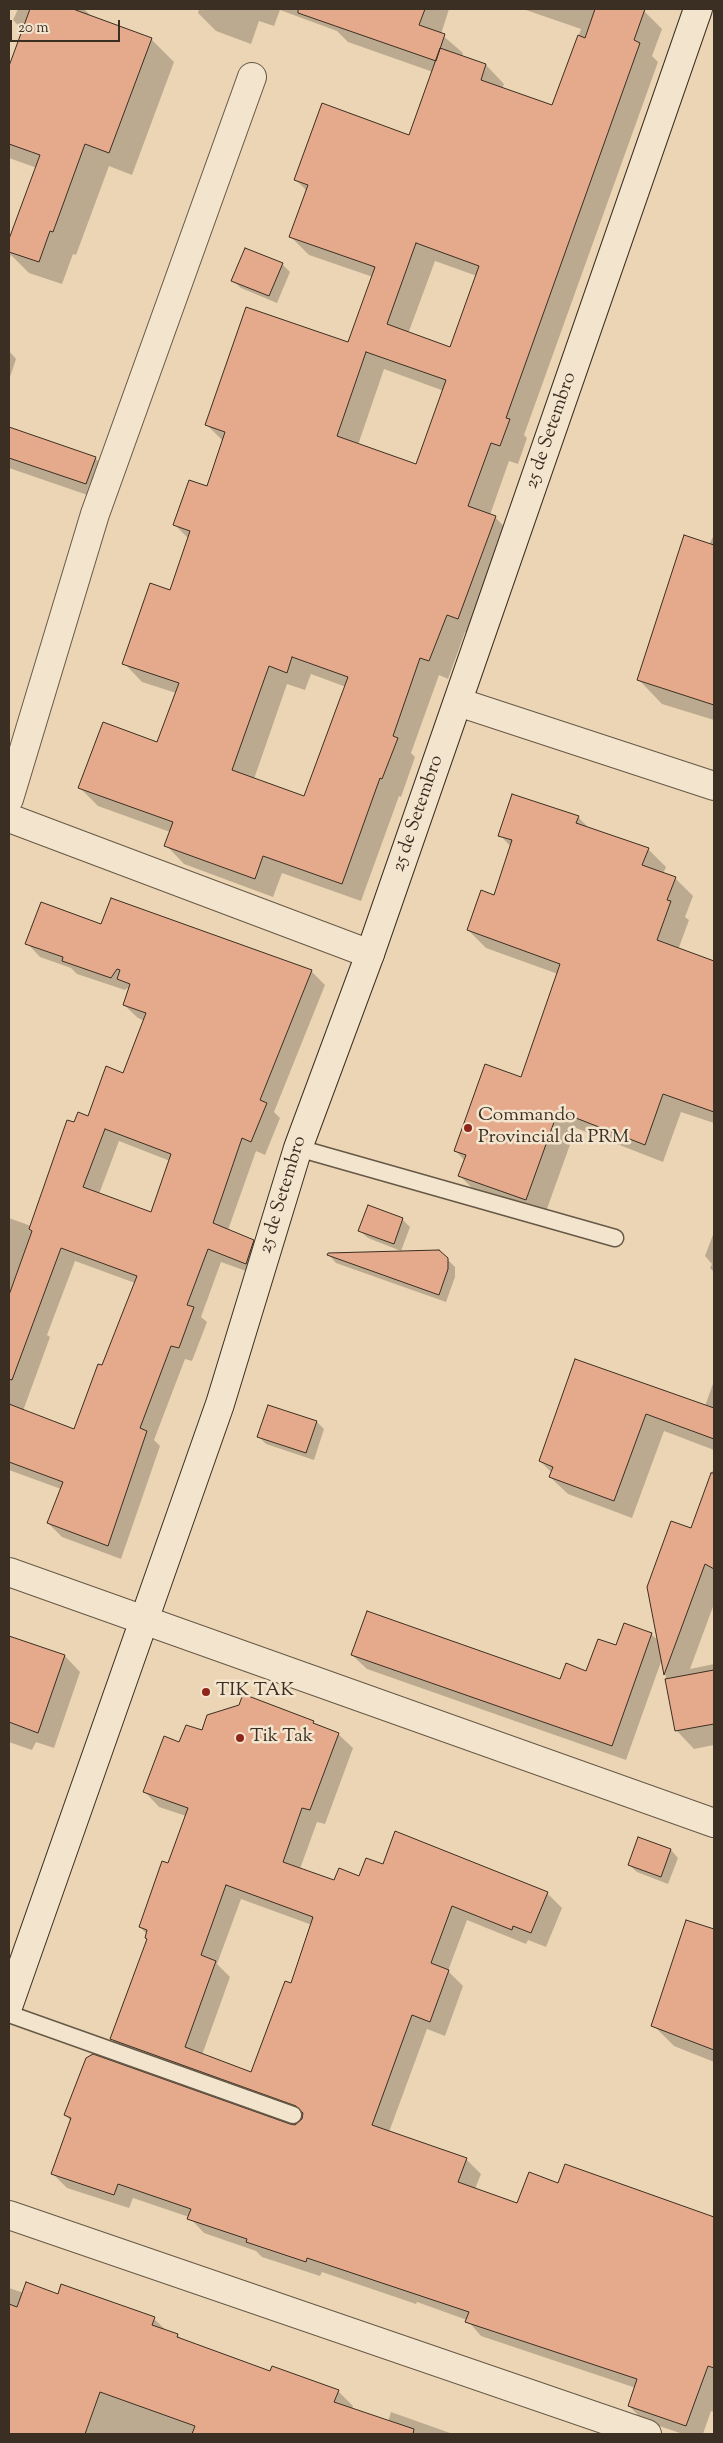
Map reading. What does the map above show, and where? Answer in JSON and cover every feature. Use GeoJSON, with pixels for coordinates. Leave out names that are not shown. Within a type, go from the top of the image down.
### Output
{"type":"FeatureCollection","features":[{"type":"Feature","properties":{"kind":"street","name":"25 de Setembro"},"geometry":{"type":"LineString","coordinates":[[9,2003],[220,1404],[298,1148],[370,954],[698,9]]}},
{"type":"Feature","properties":{"kind":"street"},"geometry":{"type":"LineString","coordinates":[[9,799],[95,514],[252,77]]}},
{"type":"Feature","properties":{"kind":"street"},"geometry":{"type":"LineString","coordinates":[[458,702],[714,786]]}},
{"type":"Feature","properties":{"kind":"street"},"geometry":{"type":"LineString","coordinates":[[9,818],[370,954]]}},
{"type":"Feature","properties":{"kind":"street"},"geometry":{"type":"LineString","coordinates":[[9,1572],[714,1823]]}},
{"type":"Feature","properties":{"kind":"street"},"geometry":{"type":"LineString","coordinates":[[9,2215],[647,2434]]}},
{"type":"Feature","properties":{"kind":"lane"},"geometry":{"type":"LineString","coordinates":[[298,1148],[615,1238]]}},
{"type":"Feature","properties":{"kind":"lane"},"geometry":{"type":"LineString","coordinates":[[9,2014],[293,2115]]}},
{"type":"Feature","properties":{"kind":"building"},"geometry":{"type":"Polygon","coordinates":[[[30,9],[73,9],[152,38],[109,153],[85,144],[53,232],[50,231],[39,262],[9,252],[9,239],[40,155],[9,144],[9,66],[30,9]]]}},
{"type":"Feature","properties":{"kind":"building"},"geometry":{"type":"Polygon","coordinates":[[[298,9],[425,9],[419,25],[445,34],[436,61],[298,13],[298,9]]]}},
{"type":"Feature","properties":{"kind":"building"},"geometry":{"type":"Polygon","coordinates":[[[595,9],[645,9],[634,40],[640,43],[506,418],[510,419],[500,446],[491,443],[468,506],[496,516],[458,619],[447,615],[429,661],[420,658],[393,736],[398,738],[382,779],[380,778],[342,884],[263,856],[255,879],[164,846],[173,822],[78,788],[103,722],[157,742],[179,683],[122,664],[150,583],[170,590],[190,531],[173,525],[189,480],[207,486],[225,432],[205,425],[246,307],[348,342],[375,267],[289,237],[308,185],[294,180],[322,103],[409,135],[440,48],[486,64],[481,80],[552,105],[578,35],[585,38],[595,9]],[[416,243],[387,324],[450,347],[479,266],[416,243]],[[366,352],[337,436],[416,464],[446,380],[366,352]],[[292,657],[287,673],[269,666],[232,770],[304,796],[348,677],[292,657]]]}},
{"type":"Feature","properties":{"kind":"building"},"geometry":{"type":"Polygon","coordinates":[[[245,248],[283,263],[269,296],[231,281],[245,248]]]}},
{"type":"Feature","properties":{"kind":"building"},"geometry":{"type":"Polygon","coordinates":[[[9,427],[96,457],[86,484],[9,458],[9,427]]]}},
{"type":"Feature","properties":{"kind":"building"},"geometry":{"type":"Polygon","coordinates":[[[684,535],[714,545],[714,705],[637,680],[684,535]]]}},
{"type":"Feature","properties":{"kind":"building"},"geometry":{"type":"Polygon","coordinates":[[[512,794],[579,816],[576,823],[649,848],[642,865],[676,877],[667,900],[671,901],[657,940],[714,961],[714,1112],[663,1094],[645,1145],[558,1111],[526,1200],[458,1176],[466,1155],[454,1151],[485,1064],[521,1077],[560,964],[467,930],[481,890],[494,895],[512,840],[498,836],[512,794]]]}},
{"type":"Feature","properties":{"kind":"building"},"geometry":{"type":"Polygon","coordinates":[[[111,898],[312,970],[260,1100],[267,1103],[251,1142],[242,1138],[213,1223],[254,1240],[246,1264],[208,1249],[187,1305],[194,1307],[179,1348],[171,1346],[140,1428],[147,1431],[108,1546],[47,1523],[63,1482],[9,1462],[9,1404],[74,1429],[98,1364],[102,1365],[137,1276],[61,1248],[12,1380],[9,1379],[9,1295],[32,1231],[29,1229],[67,1120],[74,1122],[78,1112],[88,1116],[106,1066],[123,1073],[146,1013],[123,1005],[130,984],[117,979],[120,970],[117,969],[111,978],[62,961],[63,957],[25,944],[41,902],[101,924],[111,898]],[[105,1129],[83,1187],[151,1212],[171,1154],[105,1129]]]}},
{"type":"Feature","properties":{"kind":"building"},"geometry":{"type":"Polygon","coordinates":[[[368,1205],[403,1218],[394,1244],[358,1231],[368,1205]]]}},
{"type":"Feature","properties":{"kind":"building"},"geometry":{"type":"Polygon","coordinates":[[[439,1250],[448,1258],[448,1269],[439,1295],[327,1255],[328,1253],[439,1250]]]}},
{"type":"Feature","properties":{"kind":"building"},"geometry":{"type":"Polygon","coordinates":[[[575,1359],[714,1408],[714,1439],[646,1414],[614,1501],[549,1477],[553,1467],[539,1461],[575,1359]]]}},
{"type":"Feature","properties":{"kind":"building"},"geometry":{"type":"Polygon","coordinates":[[[268,1405],[317,1421],[306,1453],[257,1437],[268,1405]]]}},
{"type":"Feature","properties":{"kind":"building"},"geometry":{"type":"Polygon","coordinates":[[[711,1473],[714,1473],[714,1569],[705,1564],[664,1675],[647,1587],[671,1521],[691,1528],[711,1473]]]}},
{"type":"Feature","properties":{"kind":"building"},"geometry":{"type":"Polygon","coordinates":[[[367,1611],[560,1679],[566,1663],[586,1671],[598,1639],[616,1645],[624,1623],[652,1633],[612,1746],[351,1655],[367,1611]]]}},
{"type":"Feature","properties":{"kind":"building"},"geometry":{"type":"Polygon","coordinates":[[[9,1636],[65,1655],[38,1733],[9,1722],[9,1636]]]}},
{"type":"Feature","properties":{"kind":"building"},"geometry":{"type":"Polygon","coordinates":[[[714,1670],[714,1724],[675,1731],[665,1679],[714,1670]]]}},
{"type":"Feature","properties":{"kind":"building"},"geometry":{"type":"Polygon","coordinates":[[[243,1694],[314,1721],[313,1723],[339,1733],[310,1810],[302,1808],[283,1862],[334,1880],[339,1868],[359,1876],[366,1858],[383,1864],[395,1831],[548,1892],[531,1933],[513,1926],[512,1930],[452,1906],[431,1963],[449,1970],[430,2022],[412,2015],[372,2125],[467,2158],[458,2182],[517,2203],[529,2172],[558,2183],[565,2164],[714,2217],[714,2368],[708,2366],[686,2426],[628,2406],[637,2379],[465,2322],[469,2312],[307,2258],[306,2262],[246,2242],[247,2239],[187,2219],[191,2209],[118,2184],[114,2195],[51,2174],[71,2118],[64,2115],[86,2058],[93,2054],[290,2124],[295,2125],[302,2119],[303,2113],[296,2106],[110,2039],[147,1939],[145,1938],[147,1930],[139,1927],[162,1861],[168,1863],[188,1808],[143,1792],[164,1736],[179,1742],[186,1725],[202,1730],[207,1715],[239,1705],[243,1694]],[[226,1885],[201,1955],[216,1961],[185,2047],[251,2072],[285,1981],[291,1983],[313,1917],[226,1885]]]}},
{"type":"Feature","properties":{"kind":"building"},"geometry":{"type":"Polygon","coordinates":[[[638,1837],[671,1849],[661,1877],[628,1865],[638,1837]]]}},
{"type":"Feature","properties":{"kind":"building"},"geometry":{"type":"Polygon","coordinates":[[[686,1920],[714,1929],[714,2050],[651,2026],[686,1920]]]}},
{"type":"Feature","properties":{"kind":"building"},"geometry":{"type":"Polygon","coordinates":[[[26,2282],[58,2294],[61,2284],[155,2317],[152,2325],[178,2334],[177,2337],[270,2371],[272,2366],[339,2390],[334,2402],[414,2429],[413,2434],[192,2434],[195,2426],[100,2392],[85,2434],[9,2434],[9,2304],[17,2307],[26,2282]]]}},
{"type":"Feature","properties":{"kind":"place","name":"Commando Provincial da PRM"},"geometry":{"type":"Point","coordinates":[468,1128]}},
{"type":"Feature","properties":{"kind":"place","name":"TIK TAK"},"geometry":{"type":"Point","coordinates":[206,1692]}},
{"type":"Feature","properties":{"kind":"place","name":"Tik Tak"},"geometry":{"type":"Point","coordinates":[240,1738]}}]}
